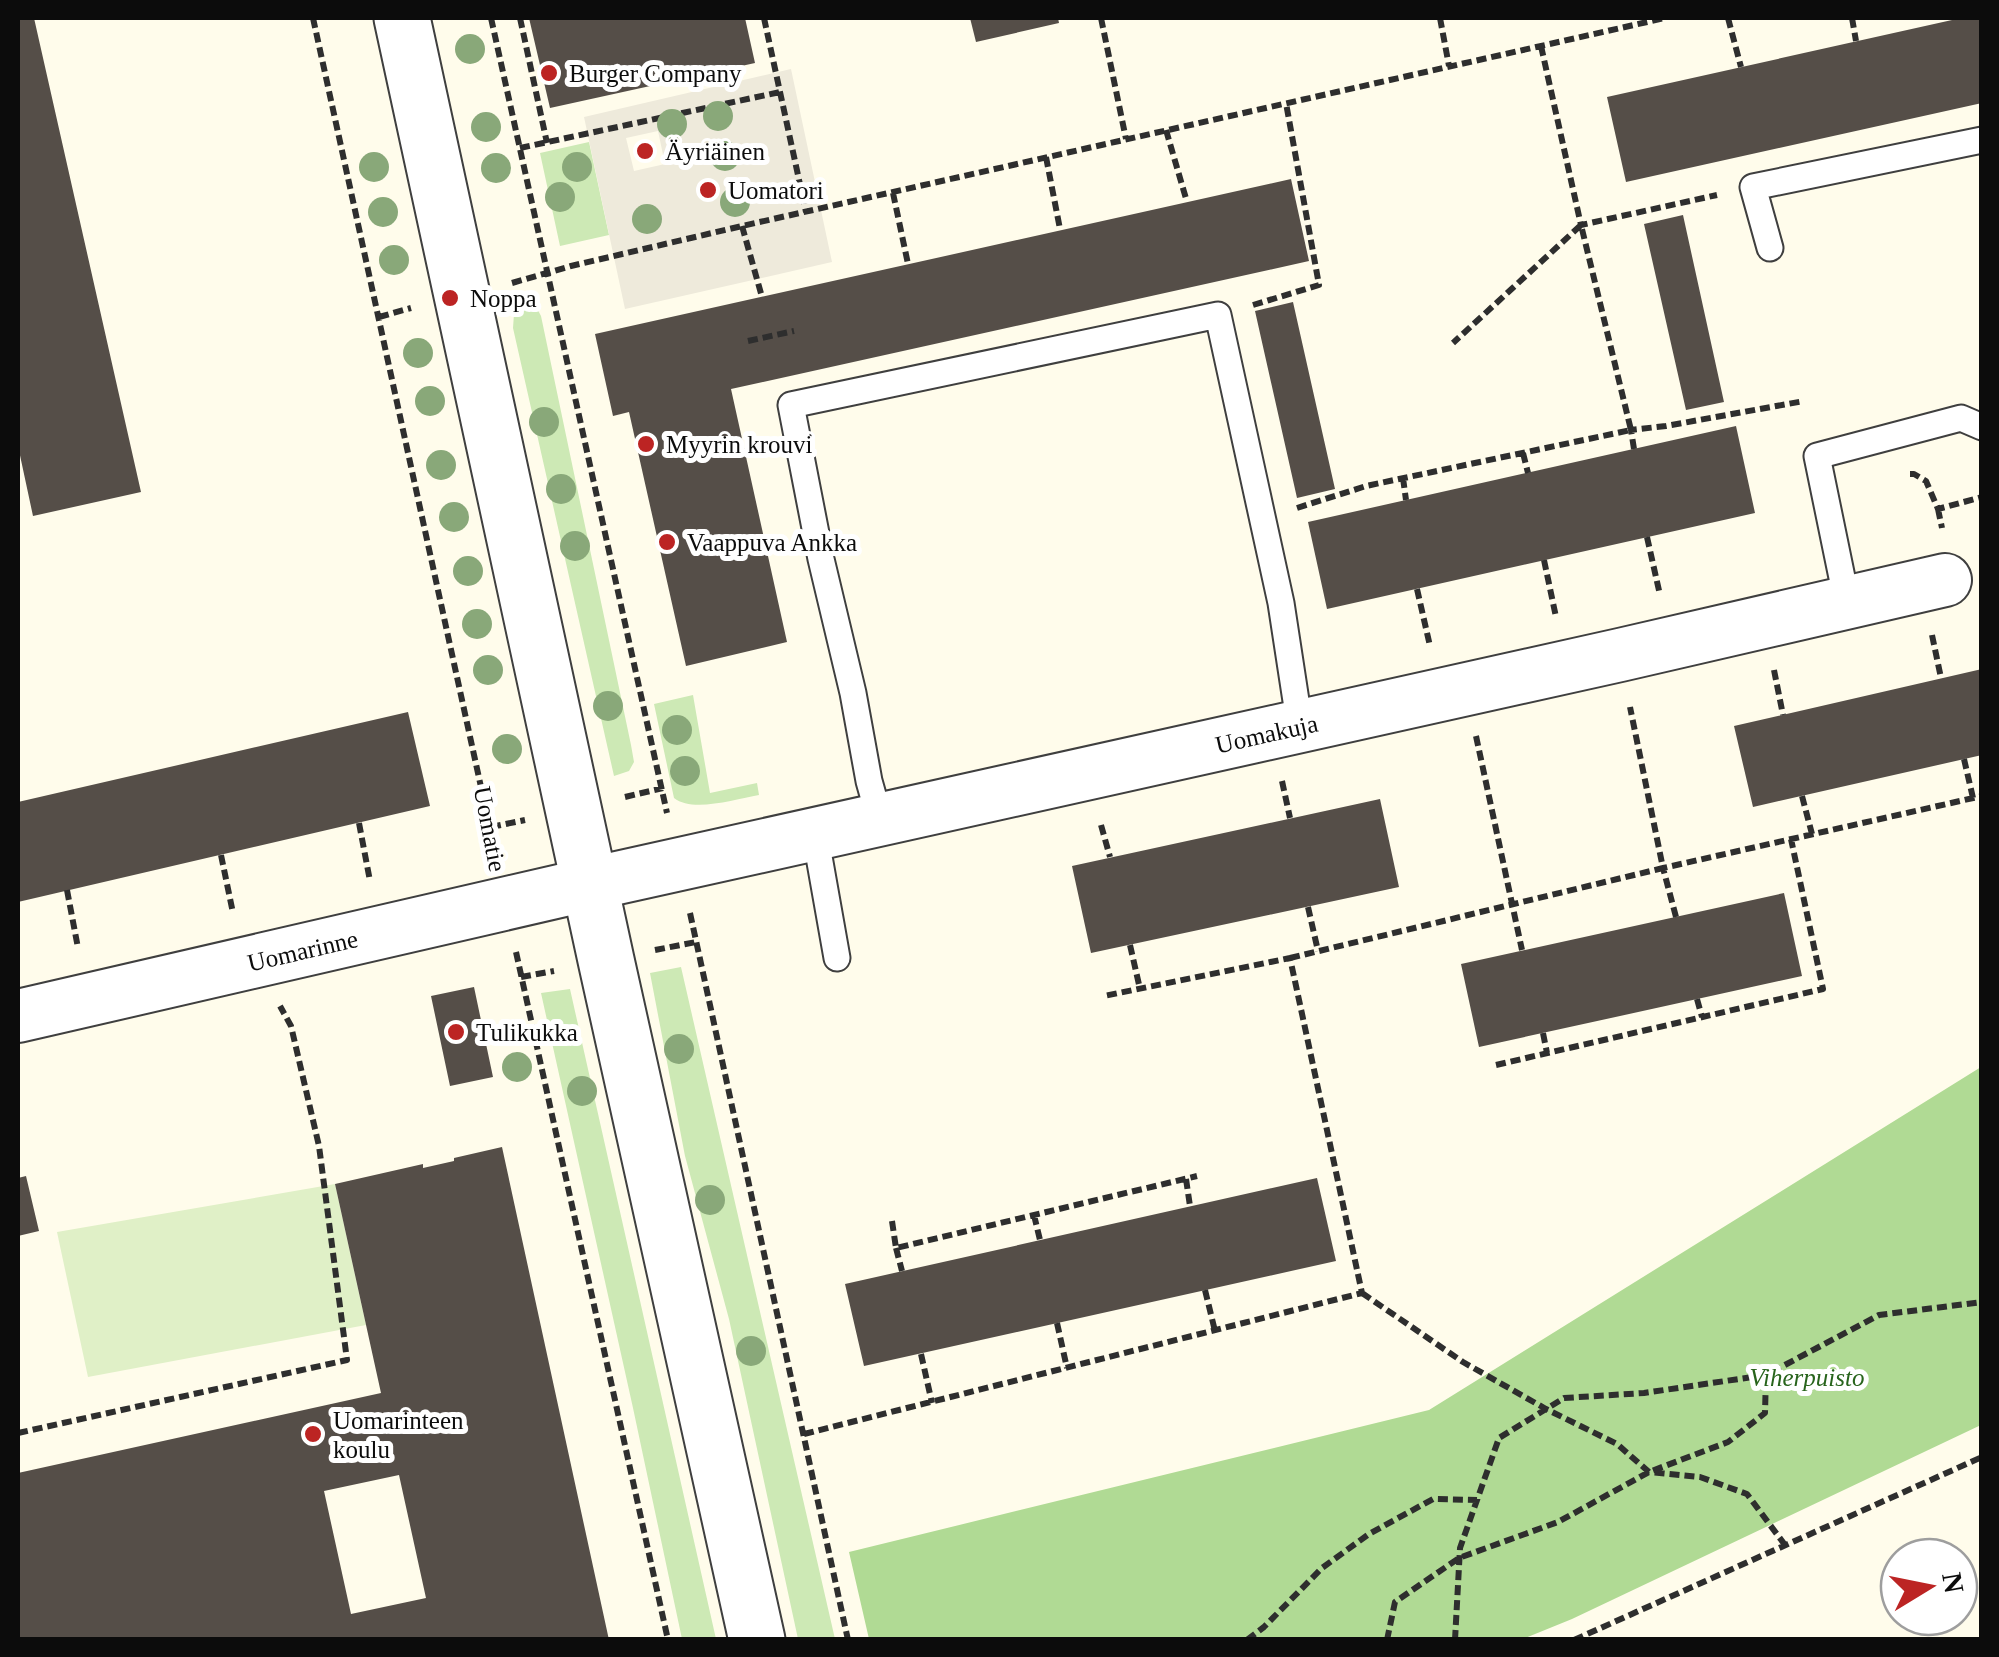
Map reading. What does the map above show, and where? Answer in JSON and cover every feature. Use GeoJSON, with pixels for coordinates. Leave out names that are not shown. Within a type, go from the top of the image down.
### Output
{"type":"FeatureCollection","features":[{"type":"Feature","properties":{"kind":"street"},"geometry":{"type":"LineString","coordinates":[[402,18],[757,1640]]}},
{"type":"Feature","properties":{"kind":"street","name":"Uomakuja"},"geometry":{"type":"LineString","coordinates":[[590,884],[880,820],[1289,745],[1450,673],[1620,655],[1848,602],[1937,599]]}},
{"type":"Feature","properties":{"kind":"street","name":"Uomarinne"},"geometry":{"type":"LineString","coordinates":[[18,1016],[590,884]]}},
{"type":"Feature","properties":{"kind":"lane"},"geometry":{"type":"LineString","coordinates":[[1770,248],[1753,187],[1982,140]]}},
{"type":"Feature","properties":{"kind":"lane"},"geometry":{"type":"LineString","coordinates":[[880,820],[821,559],[791,404],[1218,315],[1281,603],[1289,745]]}},
{"type":"Feature","properties":{"kind":"lane"},"geometry":{"type":"LineString","coordinates":[[1848,602],[1816,456],[1961,418],[1982,427]]}},
{"type":"Feature","properties":{"kind":"lane"},"geometry":{"type":"LineString","coordinates":[[815,834],[837,958]]}},
{"type":"Feature","properties":{"kind":"path","name":"Uomatie"},"geometry":{"type":"LineString","coordinates":[[313,18],[668,1640]]}},
{"type":"Feature","properties":{"kind":"path"},"geometry":{"type":"LineString","coordinates":[[764,18],[806,212]]}},
{"type":"Feature","properties":{"kind":"path"},"geometry":{"type":"LineString","coordinates":[[1101,18],[1126,139]]}},
{"type":"Feature","properties":{"kind":"path"},"geometry":{"type":"LineString","coordinates":[[1440,18],[1449,66]]}},
{"type":"Feature","properties":{"kind":"path"},"geometry":{"type":"LineString","coordinates":[[501,286],[742,226],[1666,18]]}},
{"type":"Feature","properties":{"kind":"path"},"geometry":{"type":"LineString","coordinates":[[1728,18],[1741,67]]}},
{"type":"Feature","properties":{"kind":"path"},"geometry":{"type":"LineString","coordinates":[[1852,18],[1856,41]]}},
{"type":"Feature","properties":{"kind":"path"},"geometry":{"type":"LineString","coordinates":[[523,19],[547,143]]}},
{"type":"Feature","properties":{"kind":"path"},"geometry":{"type":"LineString","coordinates":[[1540,46],[1634,449]]}},
{"type":"Feature","properties":{"kind":"path"},"geometry":{"type":"LineString","coordinates":[[520,148],[780,92]]}},
{"type":"Feature","properties":{"kind":"path"},"geometry":{"type":"LineString","coordinates":[[1218,315],[1319,285],[1286,104]]}},
{"type":"Feature","properties":{"kind":"path"},"geometry":{"type":"LineString","coordinates":[[1166,130],[1187,202]]}},
{"type":"Feature","properties":{"kind":"path"},"geometry":{"type":"LineString","coordinates":[[1046,157],[1060,229]]}},
{"type":"Feature","properties":{"kind":"path"},"geometry":{"type":"LineString","coordinates":[[1453,344],[1581,225],[1753,187]]}},
{"type":"Feature","properties":{"kind":"path"},"geometry":{"type":"LineString","coordinates":[[893,193],[908,264]]}},
{"type":"Feature","properties":{"kind":"path"},"geometry":{"type":"LineString","coordinates":[[742,226],[762,296]]}},
{"type":"Feature","properties":{"kind":"path"},"geometry":{"type":"LineString","coordinates":[[378,316],[418,306]]}},
{"type":"Feature","properties":{"kind":"path"},"geometry":{"type":"LineString","coordinates":[[748,341],[794,331]]}},
{"type":"Feature","properties":{"kind":"path"},"geometry":{"type":"LineString","coordinates":[[1262,519],[1366,486],[1631,430],[1804,401]]}},
{"type":"Feature","properties":{"kind":"path"},"geometry":{"type":"LineString","coordinates":[[1523,454],[1528,473]]}},
{"type":"Feature","properties":{"kind":"path"},"geometry":{"type":"LineString","coordinates":[[1824,492],[1914,474],[1926,481],[1938,509],[1982,497]]}},
{"type":"Feature","properties":{"kind":"path"},"geometry":{"type":"LineString","coordinates":[[1403,478],[1406,500]]}},
{"type":"Feature","properties":{"kind":"path"},"geometry":{"type":"LineString","coordinates":[[1647,537],[1662,605]]}},
{"type":"Feature","properties":{"kind":"path"},"geometry":{"type":"LineString","coordinates":[[1544,560],[1558,628]]}},
{"type":"Feature","properties":{"kind":"path"},"geometry":{"type":"LineString","coordinates":[[1417,588],[1450,673],[1522,950]]}},
{"type":"Feature","properties":{"kind":"path"},"geometry":{"type":"LineString","coordinates":[[1937,599],[1941,678]]}},
{"type":"Feature","properties":{"kind":"path"},"geometry":{"type":"LineString","coordinates":[[1770,654],[1783,715]]}},
{"type":"Feature","properties":{"kind":"path"},"geometry":{"type":"LineString","coordinates":[[1620,655],[1676,917]]}},
{"type":"Feature","properties":{"kind":"path"},"geometry":{"type":"LineString","coordinates":[[1289,745],[1290,818]]}},
{"type":"Feature","properties":{"kind":"path"},"geometry":{"type":"LineString","coordinates":[[1104,996],[1290,958],[1977,796],[1964,759]]}},
{"type":"Feature","properties":{"kind":"path"},"geometry":{"type":"LineString","coordinates":[[1802,796],[1812,834]]}},
{"type":"Feature","properties":{"kind":"path"},"geometry":{"type":"LineString","coordinates":[[1100,822],[1110,857]]}},
{"type":"Feature","properties":{"kind":"path"},"geometry":{"type":"LineString","coordinates":[[359,823],[373,899]]}},
{"type":"Feature","properties":{"kind":"path"},"geometry":{"type":"LineString","coordinates":[[1496,1066],[1822,989],[1791,838]]}},
{"type":"Feature","properties":{"kind":"path"},"geometry":{"type":"LineString","coordinates":[[221,855],[236,929]]}},
{"type":"Feature","properties":{"kind":"path"},"geometry":{"type":"LineString","coordinates":[[67,890],[81,964]]}},
{"type":"Feature","properties":{"kind":"path"},"geometry":{"type":"LineString","coordinates":[[1308,906],[1318,951]]}},
{"type":"Feature","properties":{"kind":"path"},"geometry":{"type":"LineString","coordinates":[[1130,945],[1140,988]]}},
{"type":"Feature","properties":{"kind":"path"},"geometry":{"type":"LineString","coordinates":[[1290,958],[1362,1293],[1463,1362],[1617,1444],[1649,1472],[1700,1476],[1747,1494],[1785,1545]]}},
{"type":"Feature","properties":{"kind":"path"},"geometry":{"type":"LineString","coordinates":[[1698,999],[1702,1018]]}},
{"type":"Feature","properties":{"kind":"path"},"geometry":{"type":"LineString","coordinates":[[18,1433],[347,1360],[318,1146],[290,1026],[280,1006]]}},
{"type":"Feature","properties":{"kind":"path"},"geometry":{"type":"LineString","coordinates":[[1543,1033],[1548,1054]]}},
{"type":"Feature","properties":{"kind":"path"},"geometry":{"type":"LineString","coordinates":[[896,1248],[1197,1176]]}},
{"type":"Feature","properties":{"kind":"path"},"geometry":{"type":"LineString","coordinates":[[1186,1179],[1190,1206]]}},
{"type":"Feature","properties":{"kind":"path"},"geometry":{"type":"LineString","coordinates":[[1034,1215],[1040,1240]]}},
{"type":"Feature","properties":{"kind":"path"},"geometry":{"type":"LineString","coordinates":[[892,1221],[902,1271]]}},
{"type":"Feature","properties":{"kind":"path"},"geometry":{"type":"LineString","coordinates":[[1205,1290],[1215,1330]]}},
{"type":"Feature","properties":{"kind":"path"},"geometry":{"type":"LineString","coordinates":[[804,1434],[1362,1293]]}},
{"type":"Feature","properties":{"kind":"path"},"geometry":{"type":"LineString","coordinates":[[1455,1640],[1460,1548],[1499,1438],[1564,1398],[1644,1393],[1766,1375],[1879,1315],[1982,1302]]}},
{"type":"Feature","properties":{"kind":"path"},"geometry":{"type":"LineString","coordinates":[[1058,1323],[1067,1368]]}},
{"type":"Feature","properties":{"kind":"path"},"geometry":{"type":"LineString","coordinates":[[921,1354],[932,1403]]}},
{"type":"Feature","properties":{"kind":"path"},"geometry":{"type":"LineString","coordinates":[[1387,1640],[1395,1602],[1460,1558],[1558,1522],[1649,1472],[1728,1442],[1765,1413],[1766,1375]]}},
{"type":"Feature","properties":{"kind":"path"},"geometry":{"type":"LineString","coordinates":[[1574,1640],[1982,1457]]}},
{"type":"Feature","properties":{"kind":"path"},"geometry":{"type":"LineString","coordinates":[[1247,1640],[1322,1568],[1369,1534],[1433,1499],[1477,1500]]}},
{"type":"Feature","properties":{"kind":"green space"},"geometry":{"type":"Polygon","coordinates":[[[589,142],[609,235],[560,246],[540,153],[589,142]]]}},
{"type":"Feature","properties":{"kind":"green space"},"geometry":{"type":"Polygon","coordinates":[[[532,299],[541,316],[631,745],[634,762],[629,771],[614,776],[513,328],[515,300],[532,299]]]}},
{"type":"Feature","properties":{"kind":"green space"},"geometry":{"type":"Polygon","coordinates":[[[693,695],[710,793],[757,783],[759,795],[703,805],[674,798],[654,704],[693,695]]]}},
{"type":"Feature","properties":{"kind":"green space"},"geometry":{"type":"Polygon","coordinates":[[[681,967],[835,1639],[798,1639],[729,1319],[685,1156],[650,973],[681,967]]]}},
{"type":"Feature","properties":{"kind":"green space"},"geometry":{"type":"Polygon","coordinates":[[[570,989],[716,1639],[682,1639],[541,993],[570,989]]]}},
{"type":"Feature","properties":{"kind":"green space","name":"Viherpuisto"},"geometry":{"type":"Polygon","coordinates":[[[1981,1067],[1981,1425],[1523,1639],[869,1639],[849,1552],[1429,1410],[1981,1067]]]}},
{"type":"Feature","properties":{"kind":"green space"},"geometry":{"type":"Polygon","coordinates":[[[335,1184],[366,1325],[88,1377],[57,1232],[335,1184]]]}},
{"type":"Feature","properties":{"kind":"shaded area","name":"Uomatori"},"geometry":{"type":"Polygon","coordinates":[[[791,69],[832,262],[625,309],[584,117],[791,69]],[[658,131],[626,138],[634,171],[665,164],[658,131]]]}},
{"type":"Feature","properties":{"kind":"building"},"geometry":{"type":"Polygon","coordinates":[[[18,18],[34,18],[141,492],[33,516],[18,446],[18,18]]]}},
{"type":"Feature","properties":{"kind":"building"},"geometry":{"type":"Polygon","coordinates":[[[529,18],[745,18],[755,63],[550,108],[529,18]]]}},
{"type":"Feature","properties":{"kind":"building"},"geometry":{"type":"Polygon","coordinates":[[[970,18],[1058,18],[1059,23],[976,42],[970,18]]]}},
{"type":"Feature","properties":{"kind":"building"},"geometry":{"type":"Polygon","coordinates":[[[1961,18],[1982,18],[1982,103],[1626,182],[1607,97],[1961,18]]]}},
{"type":"Feature","properties":{"kind":"building"},"geometry":{"type":"Polygon","coordinates":[[[1291,179],[1309,261],[731,389],[787,642],[686,666],[629,412],[613,416],[595,334],[1291,179]]]}},
{"type":"Feature","properties":{"kind":"building"},"geometry":{"type":"Polygon","coordinates":[[[1683,215],[1724,402],[1686,410],[1644,224],[1683,215]]]}},
{"type":"Feature","properties":{"kind":"building"},"geometry":{"type":"Polygon","coordinates":[[[1293,302],[1335,489],[1297,498],[1255,311],[1293,302]]]}},
{"type":"Feature","properties":{"kind":"building"},"geometry":{"type":"Polygon","coordinates":[[[1736,426],[1755,513],[1327,609],[1308,522],[1736,426]]]}},
{"type":"Feature","properties":{"kind":"building"},"geometry":{"type":"Polygon","coordinates":[[[1982,669],[1982,755],[1753,807],[1734,726],[1982,669]]]}},
{"type":"Feature","properties":{"kind":"building"},"geometry":{"type":"Polygon","coordinates":[[[408,712],[430,806],[18,902],[18,802],[408,712]]]}},
{"type":"Feature","properties":{"kind":"building"},"geometry":{"type":"Polygon","coordinates":[[[1380,799],[1399,887],[1091,953],[1072,866],[1380,799]]]}},
{"type":"Feature","properties":{"kind":"building"},"geometry":{"type":"Polygon","coordinates":[[[1784,893],[1802,976],[1479,1047],[1461,964],[1784,893]]]}},
{"type":"Feature","properties":{"kind":"building"},"geometry":{"type":"Polygon","coordinates":[[[474,987],[493,1077],[450,1086],[431,996],[474,987]]]}},
{"type":"Feature","properties":{"kind":"building"},"geometry":{"type":"Polygon","coordinates":[[[502,1147],[609,1640],[18,1640],[18,1473],[381,1393],[335,1184],[423,1164],[423,1168],[502,1147]],[[399,1475],[324,1491],[351,1614],[426,1598],[399,1475]]]}},
{"type":"Feature","properties":{"kind":"building"},"geometry":{"type":"Polygon","coordinates":[[[26,1176],[39,1231],[18,1236],[18,1178],[26,1176]]]}},
{"type":"Feature","properties":{"kind":"building"},"geometry":{"type":"Polygon","coordinates":[[[1317,1178],[1336,1261],[864,1366],[845,1284],[1317,1178]]]}},
{"type":"Feature","properties":{"kind":"place","name":"Burger Company"},"geometry":{"type":"Point","coordinates":[549,73]}},
{"type":"Feature","properties":{"kind":"place","name":"Äyriäinen"},"geometry":{"type":"Point","coordinates":[645,151]}},
{"type":"Feature","properties":{"kind":"place","name":"Uomatori"},"geometry":{"type":"Point","coordinates":[708,190]}},
{"type":"Feature","properties":{"kind":"place","name":"Noppa"},"geometry":{"type":"Point","coordinates":[450,298]}},
{"type":"Feature","properties":{"kind":"place","name":"Myyrin krouvi"},"geometry":{"type":"Point","coordinates":[646,444]}},
{"type":"Feature","properties":{"kind":"place","name":"Vaappuva Ankka"},"geometry":{"type":"Point","coordinates":[667,542]}},
{"type":"Feature","properties":{"kind":"place","name":"Tulikukka"},"geometry":{"type":"Point","coordinates":[456,1032]}},
{"type":"Feature","properties":{"kind":"place","name":"Uomarinteen koulu"},"geometry":{"type":"Point","coordinates":[313,1434]}}]}
